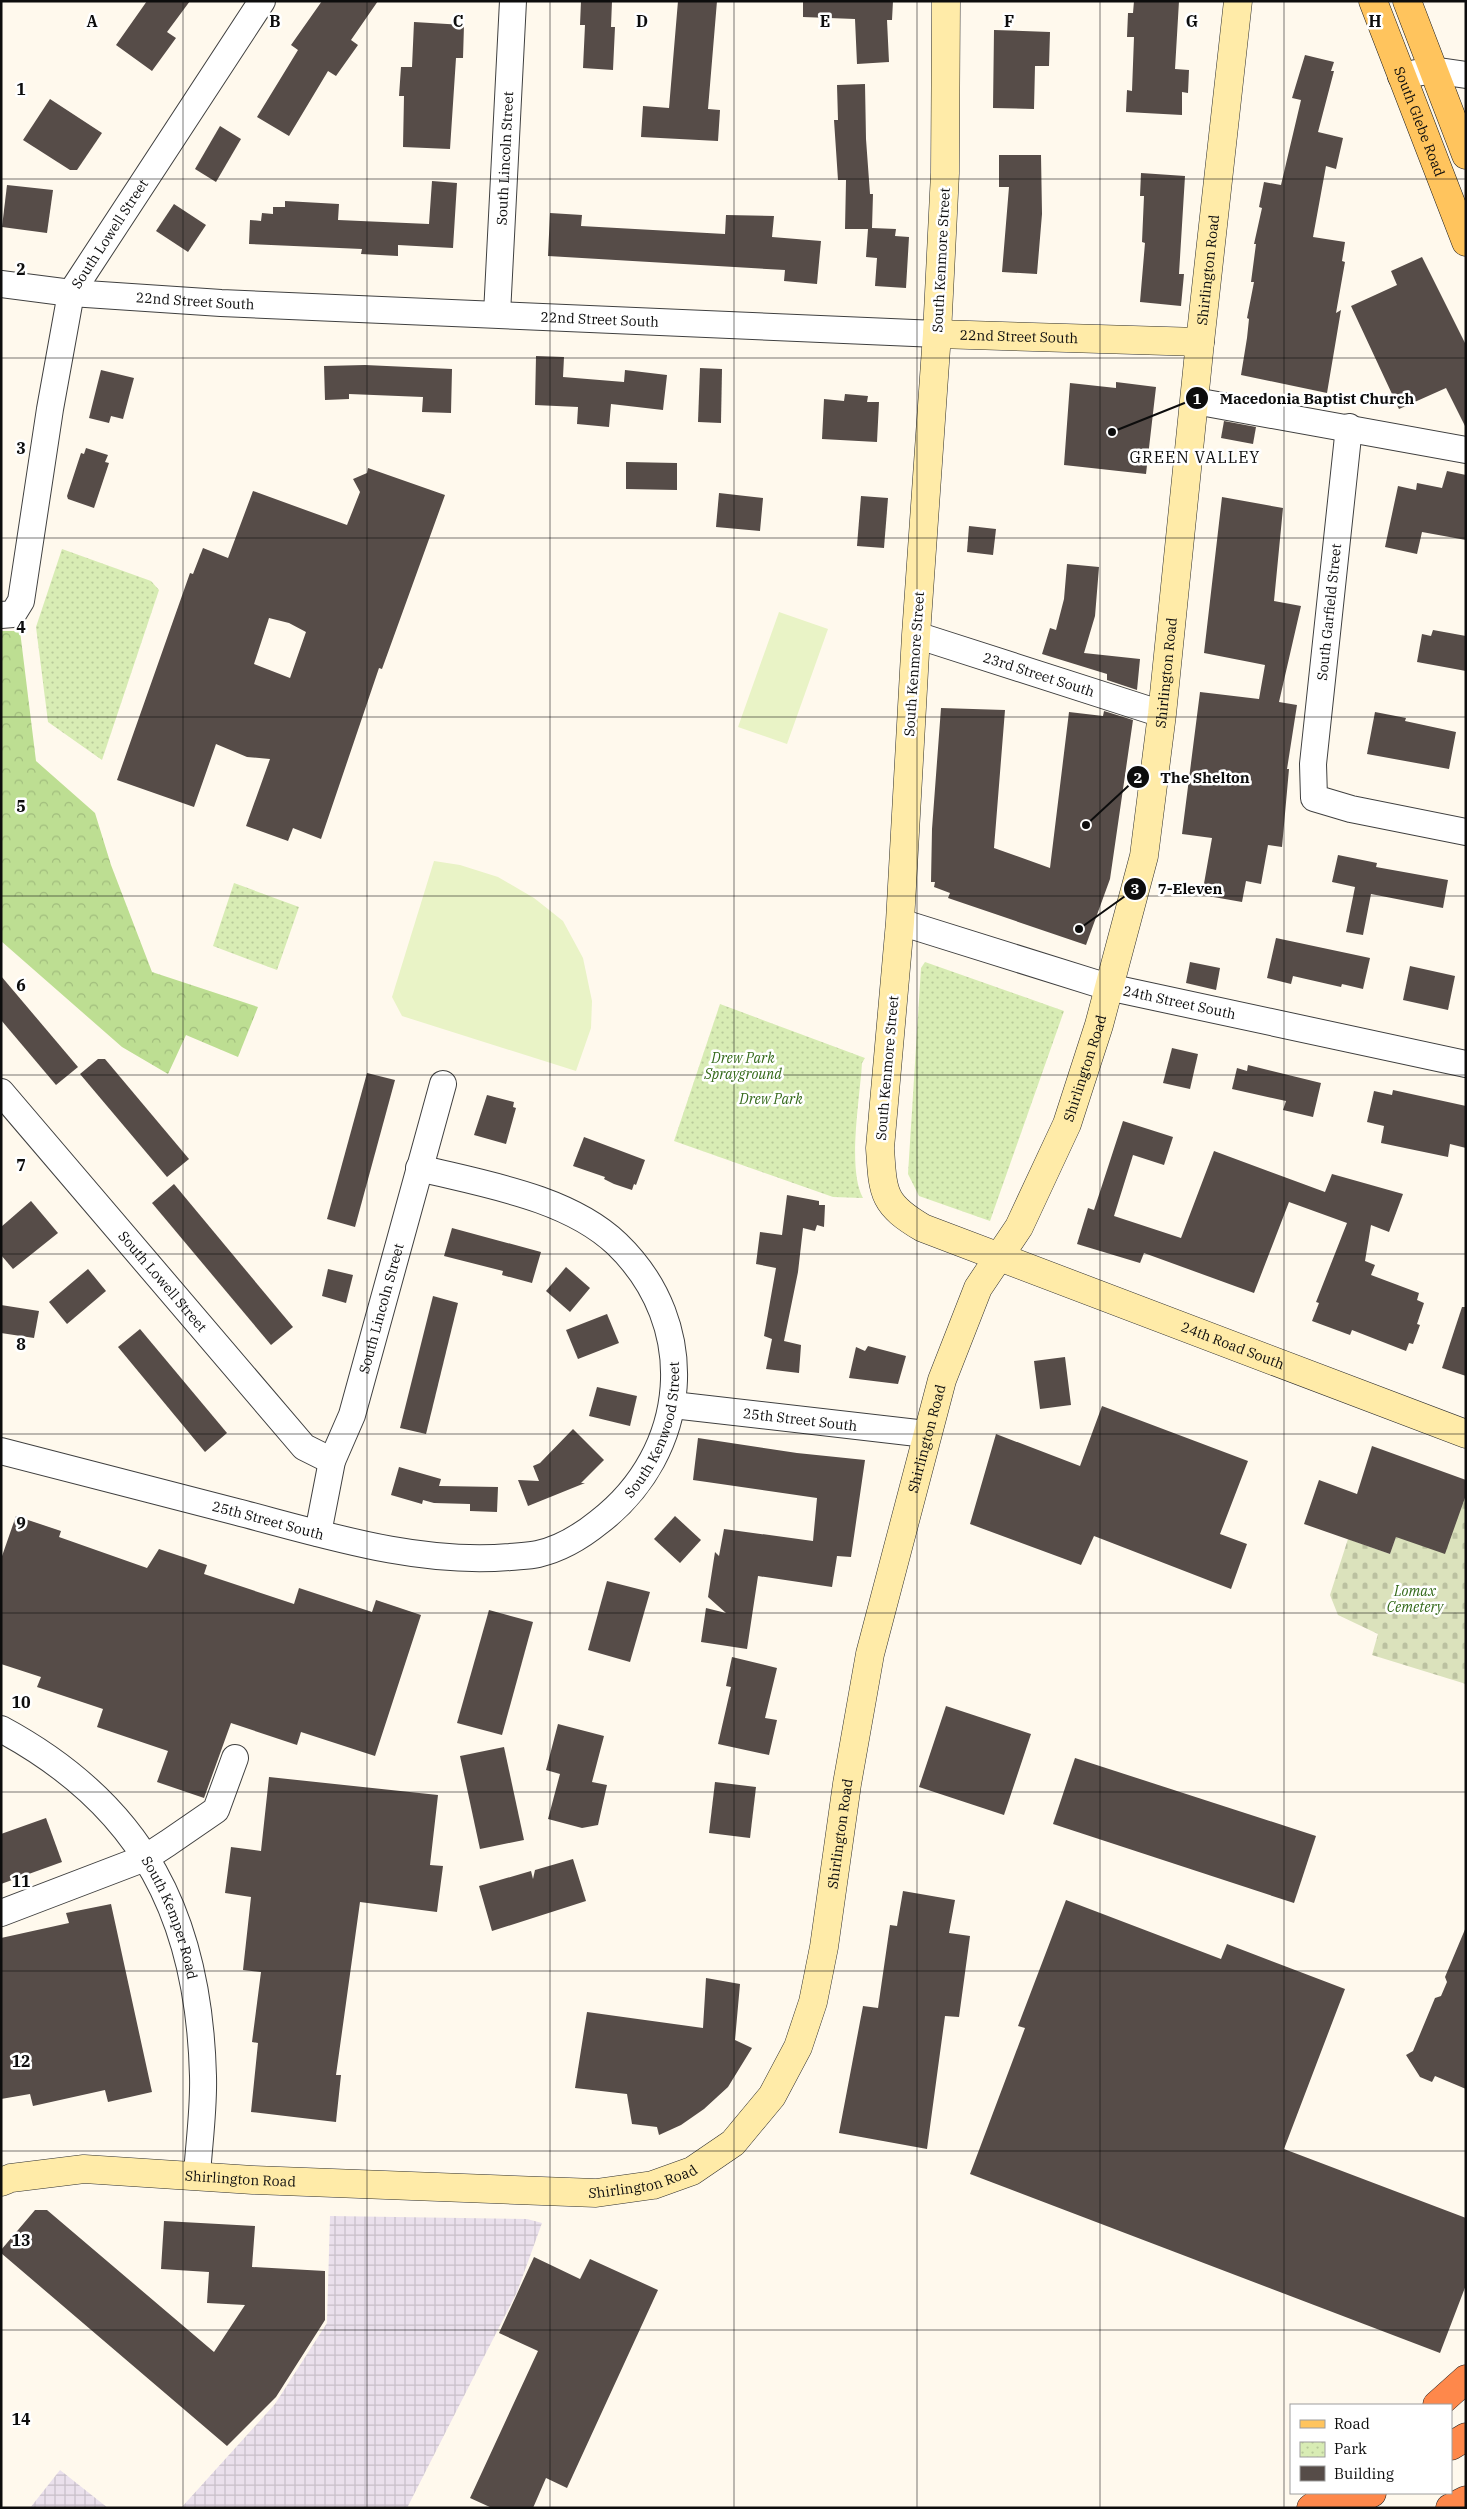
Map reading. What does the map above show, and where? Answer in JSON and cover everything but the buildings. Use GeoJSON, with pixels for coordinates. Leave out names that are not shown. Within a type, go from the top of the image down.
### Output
{"type":"FeatureCollection","features":[{"type":"Feature","properties":{"kind":"highway"},"geometry":{"type":"LineString","coordinates":[[1438,2404],[1466,2379]]}},
{"type":"Feature","properties":{"kind":"highway"},"geometry":{"type":"LineString","coordinates":[[1452,2445],[1466,2437]]}},
{"type":"Feature","properties":{"kind":"highway"},"geometry":{"type":"LineString","coordinates":[[1311,2508],[1330,2494]]}},
{"type":"Feature","properties":{"kind":"highway"},"geometry":{"type":"LineString","coordinates":[[1344,2508],[1370,2494]]}},
{"type":"Feature","properties":{"kind":"highway"},"geometry":{"type":"LineString","coordinates":[[1450,2508],[1466,2500]]}},
{"type":"Feature","properties":{"kind":"main road","name":"South Kenmore Street"},"geometry":{"type":"LineString","coordinates":[[946,1],[945,173],[937,334],[916,635],[900,922],[880,1148],[882,1184],[896,1211],[923,1228],[998,1257]]}},
{"type":"Feature","properties":{"kind":"main road","name":"Shirlington Road"},"geometry":{"type":"LineString","coordinates":[[1,2182],[11,2178],[84,2169],[253,2180],[596,2193],[653,2186],[692,2171],[733,2143],[772,2096],[798,2047],[813,2002],[824,1947],[847,1784],[870,1654],[926,1434],[942,1380],[978,1288],[1020,1227],[1067,1124],[1099,1025],[1144,856],[1162,714],[1200,342],[1238,1]]}},
{"type":"Feature","properties":{"kind":"main road","name":"South Glebe Road"},"geometry":{"type":"LineString","coordinates":[[1373,1],[1466,242]]}},
{"type":"Feature","properties":{"kind":"main road"},"geometry":{"type":"LineString","coordinates":[[1406,1],[1466,155]]}},
{"type":"Feature","properties":{"kind":"main road","name":"22nd Street South"},"geometry":{"type":"LineString","coordinates":[[937,334],[1200,342]]}},
{"type":"Feature","properties":{"kind":"main road","name":"24th Road South"},"geometry":{"type":"LineString","coordinates":[[998,1257],[1466,1434]]}},
{"type":"Feature","properties":{"kind":"street","name":"South Lowell Street"},"geometry":{"type":"LineString","coordinates":[[7,615],[21,601],[50,409],[70,294],[262,1]]}},
{"type":"Feature","properties":{"kind":"street","name":"South Lincoln Street"},"geometry":{"type":"LineString","coordinates":[[498,314],[513,1]]}},
{"type":"Feature","properties":{"kind":"street"},"geometry":{"type":"LineString","coordinates":[[1401,76],[1432,70],[1466,75]]}},
{"type":"Feature","properties":{"kind":"street","name":"22nd Street South"},"geometry":{"type":"LineString","coordinates":[[1,284],[70,294],[222,303],[937,334]]}},
{"type":"Feature","properties":{"kind":"street"},"geometry":{"type":"LineString","coordinates":[[1195,401],[1349,427],[1466,450]]}},
{"type":"Feature","properties":{"kind":"street","name":"South Garfield Street"},"geometry":{"type":"LineString","coordinates":[[1349,427],[1313,764],[1314,798],[1351,809],[1466,832]]}},
{"type":"Feature","properties":{"kind":"street","name":"23rd Street South"},"geometry":{"type":"LineString","coordinates":[[916,635],[1162,714]]}},
{"type":"Feature","properties":{"kind":"street","name":"24th Street South"},"geometry":{"type":"LineString","coordinates":[[900,922],[1108,987],[1466,1064]]}},
{"type":"Feature","properties":{"kind":"street","name":"South Lincoln Street"},"geometry":{"type":"LineString","coordinates":[[318,1533],[332,1461],[352,1415],[443,1084]]}},
{"type":"Feature","properties":{"kind":"street","name":"South Lowell Street"},"geometry":{"type":"LineString","coordinates":[[1,1092],[304,1447],[332,1461]]}},
{"type":"Feature","properties":{"kind":"street","name":"South Kenwood Street"},"geometry":{"type":"LineString","coordinates":[[419,1168],[537,1199],[584,1218],[617,1244],[644,1276],[664,1311],[674,1360],[673,1405],[659,1450],[638,1485],[613,1512],[583,1535],[539,1554]]}},
{"type":"Feature","properties":{"kind":"street","name":"25th Street South"},"geometry":{"type":"LineString","coordinates":[[673,1405],[926,1434]]}},
{"type":"Feature","properties":{"kind":"street","name":"25th Street South"},"geometry":{"type":"LineString","coordinates":[[1,1451],[318,1533],[419,1554],[486,1559],[539,1554]]}},
{"type":"Feature","properties":{"kind":"street","name":"South Kemper Road"},"geometry":{"type":"LineString","coordinates":[[1,1729],[70,1772],[104,1805],[138,1846],[169,1898],[190,1960],[200,2014],[204,2078],[196,2175]]}},
{"type":"Feature","properties":{"kind":"street"},"geometry":{"type":"LineString","coordinates":[[1,1914],[145,1858],[216,1810],[235,1758]]}},
{"type":"Feature","properties":{"kind":"shaded area"},"geometry":{"type":"Polygon","coordinates":[[[330,2216],[527,2219],[542,2223],[517,2292],[407,2508],[181,2508],[275,2404],[327,2323],[330,2216]]]}},
{"type":"Feature","properties":{"kind":"shaded area"},"geometry":{"type":"Polygon","coordinates":[[[60,2470],[108,2508],[30,2508],[60,2470]]]}},
{"type":"Feature","properties":{"kind":"green space"},"geometry":{"type":"Polygon","coordinates":[[[62,549],[151,581],[159,590],[102,760],[48,722],[36,627],[62,549]]]}},
{"type":"Feature","properties":{"kind":"green space"},"geometry":{"type":"Polygon","coordinates":[[[779,612],[828,629],[787,744],[738,727],[779,612]]]}},
{"type":"Feature","properties":{"kind":"green space"},"geometry":{"type":"Polygon","coordinates":[[[1,631],[20,631],[36,761],[95,813],[111,865],[152,972],[258,1007],[238,1057],[186,1035],[168,1074],[122,1047],[1,941],[1,631]]]}},
{"type":"Feature","properties":{"kind":"green space"},"geometry":{"type":"Polygon","coordinates":[[[434,861],[460,865],[498,877],[534,898],[563,921],[583,958],[592,1001],[591,1028],[576,1071],[402,1016],[392,997],[434,861]]]}},
{"type":"Feature","properties":{"kind":"green space"},"geometry":{"type":"Polygon","coordinates":[[[234,883],[299,907],[277,970],[213,946],[234,883]]]}},
{"type":"Feature","properties":{"kind":"green space"},"geometry":{"type":"Polygon","coordinates":[[[925,962],[1064,1011],[990,1221],[919,1196],[908,1174],[921,968],[925,962]]]}},
{"type":"Feature","properties":{"kind":"green space","name":"Drew Park"},"geometry":{"type":"Polygon","coordinates":[[[720,1004],[865,1058],[862,1063],[855,1152],[858,1186],[863,1198],[833,1197],[674,1141],[720,1004]]]}},
{"type":"Feature","properties":{"kind":"green space","name":"Lomax Cemetery"},"geometry":{"type":"Polygon","coordinates":[[[1466,1495],[1466,1684],[1372,1655],[1378,1634],[1338,1615],[1330,1595],[1348,1539],[1390,1554],[1396,1537],[1466,1495]]]}},
{"type":"Feature","properties":{"kind":"place","name":"Macedonia Baptist Church"},"geometry":{"type":"Point","coordinates":[1112,432]}},
{"type":"Feature","properties":{"kind":"place","name":"The Shelton"},"geometry":{"type":"Point","coordinates":[1086,825]}},
{"type":"Feature","properties":{"kind":"place","name":"7-Eleven"},"geometry":{"type":"Point","coordinates":[1079,929]}},
{"type":"Feature","properties":{"kind":"district","name":"GREEN VALLEY"},"geometry":{"type":"Point","coordinates":[1195,457]}},
{"type":"Feature","properties":{"kind":"park label","name":"Drew Park Sprayground"},"geometry":{"type":"Point","coordinates":[743,1066]}}]}
